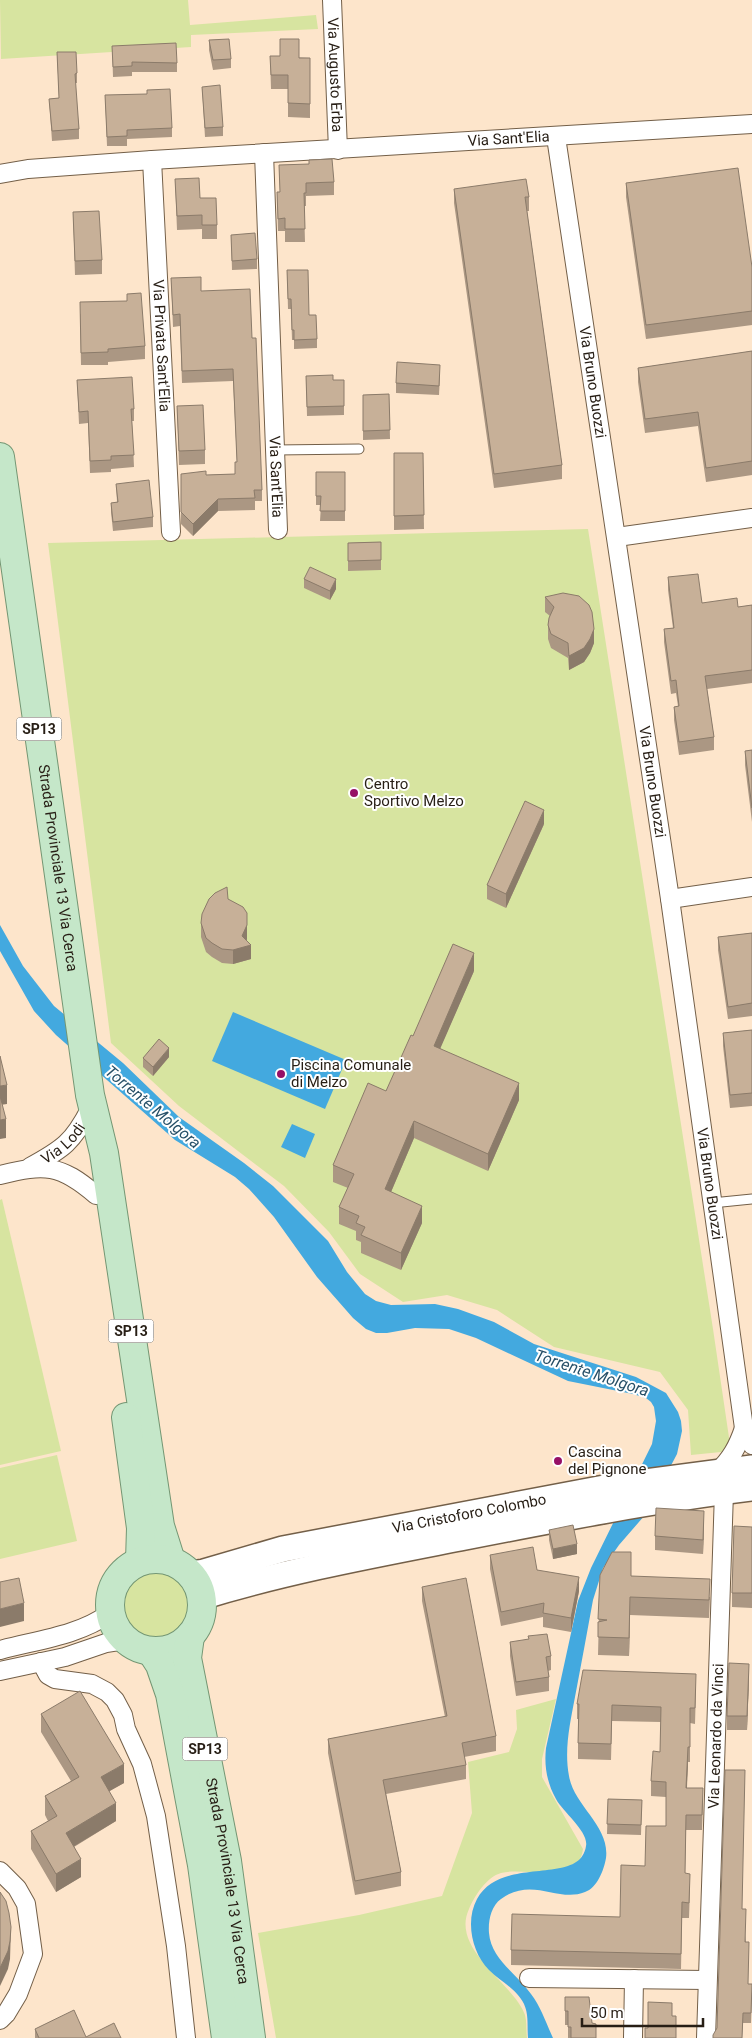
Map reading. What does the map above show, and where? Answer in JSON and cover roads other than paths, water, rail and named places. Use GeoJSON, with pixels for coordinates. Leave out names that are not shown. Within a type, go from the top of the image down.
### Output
{"type":"FeatureCollection","features":[{"type":"Feature","properties":{"kind":"main road","name":"Strada Provinciale 13 Via Cerca"},"geometry":{"type":"LineString","coordinates":[[0,456],[91,1102],[104,1153],[160,1526],[187,1577],[202,1614],[197,1627],[178,1646],[169,1650],[151,1652],[160,1665],[170,1694],[215,1863],[251,2038]]}},
{"type":"Feature","properties":{"kind":"main road","name":"Strada Provinciale 13 Via Cerca"},"geometry":{"type":"LineString","coordinates":[[91,1102],[90,1155],[141,1528],[140,1561]]}},
{"type":"Feature","properties":{"kind":"main road"},"geometry":{"type":"LineString","coordinates":[[151,1652],[136,1647],[125,1640],[116,1629],[110,1613],[110,1597],[117,1579],[128,1567],[140,1561],[155,1559],[187,1577]]}},
{"type":"Feature","properties":{"kind":"main road","name":"Strada Provinciale 13 Via Cerca"},"geometry":{"type":"LineString","coordinates":[[190,1636],[188,1664],[215,1863],[226,2038]]}},
{"type":"Feature","properties":{"kind":"street","name":"Via Augusto Erba"},"geometry":{"type":"LineString","coordinates":[[332,0],[338,150]]}},
{"type":"Feature","properties":{"kind":"street","name":"Via Sant'Elia"},"geometry":{"type":"LineString","coordinates":[[0,174],[28,169],[152,160],[752,124]]}},
{"type":"Feature","properties":{"kind":"street","name":"Via Bruno Buozzi"},"geometry":{"type":"LineString","coordinates":[[556,137],[670,899],[744,1428],[752,1445]]}},
{"type":"Feature","properties":{"kind":"street","name":"Via Sant'Elia"},"geometry":{"type":"LineString","coordinates":[[264,153],[278,530]]}},
{"type":"Feature","properties":{"kind":"street","name":"Via Privata Sant'Elia"},"geometry":{"type":"LineString","coordinates":[[152,160],[170,532]]}},
{"type":"Feature","properties":{"kind":"street","name":"Via Sant'Elia"},"geometry":{"type":"LineString","coordinates":[[0,165],[28,169]]}},
{"type":"Feature","properties":{"kind":"street"},"geometry":{"type":"LineString","coordinates":[[617,538],[752,518]]}},
{"type":"Feature","properties":{"kind":"street"},"geometry":{"type":"LineString","coordinates":[[670,899],[752,887]]}},
{"type":"Feature","properties":{"kind":"street","name":"Via Lodi"},"geometry":{"type":"LineString","coordinates":[[28,1168],[66,1145],[80,1128],[91,1102]]}},
{"type":"Feature","properties":{"kind":"street","name":"Via Lodi"},"geometry":{"type":"LineString","coordinates":[[0,1175],[28,1168],[50,1168],[79,1180],[96,1194]]}},
{"type":"Feature","properties":{"kind":"street"},"geometry":{"type":"LineString","coordinates":[[707,1484],[732,1457],[744,1428]]}},
{"type":"Feature","properties":{"kind":"street","name":"Via Cristoforo Colombo"},"geometry":{"type":"LineString","coordinates":[[187,1577],[287,1573],[614,1497],[707,1484],[752,1468]]}},
{"type":"Feature","properties":{"kind":"street","name":"Via Cristoforo Colombo"},"geometry":{"type":"LineString","coordinates":[[707,1484],[752,1488]]}},
{"type":"Feature","properties":{"kind":"street","name":"Via Leonardo da Vinci"},"geometry":{"type":"LineString","coordinates":[[706,2038],[708,1980],[707,1484]]}},
{"type":"Feature","properties":{"kind":"street"},"geometry":{"type":"LineString","coordinates":[[0,1650],[89,1626],[110,1613]]}},
{"type":"Feature","properties":{"kind":"street"},"geometry":{"type":"LineString","coordinates":[[64,1634],[49,1660],[48,1674],[55,1679],[77,1681],[96,1686],[107,1692],[121,1710],[126,1729],[142,1764],[156,1816],[176,1946],[186,2038]]}},
{"type":"Feature","properties":{"kind":"street"},"geometry":{"type":"LineString","coordinates":[[0,1671],[49,1660],[106,1643],[125,1640]]}},
{"type":"Feature","properties":{"kind":"street"},"geometry":{"type":"LineString","coordinates":[[0,1871],[17,1888],[26,1904],[33,1954],[18,1994],[6,2014],[0,2020]]}},
{"type":"Feature","properties":{"kind":"street"},"geometry":{"type":"LineString","coordinates":[[529,1978],[708,1980]]}},
{"type":"Feature","properties":{"kind":"street"},"geometry":{"type":"LineString","coordinates":[[633,2038],[634,1979]]}},
{"type":"Feature","properties":{"kind":"lane"},"geometry":{"type":"LineString","coordinates":[[275,450],[359,449]]}},
{"type":"Feature","properties":{"kind":"lane"},"geometry":{"type":"LineString","coordinates":[[712,1203],[752,1198]]}},
{"type":"Feature","properties":{"kind":"water","name":"Torrente Molgora"},"geometry":{"type":"Polygon","coordinates":[[[0,925],[23,966],[54,1006],[123,1063],[179,1117],[273,1186],[328,1241],[347,1272],[365,1294],[376,1301],[391,1305],[435,1304],[458,1309],[494,1322],[534,1344],[636,1377],[666,1393],[678,1412],[682,1431],[677,1454],[645,1515],[619,1545],[603,1568],[593,1600],[570,1727],[567,1746],[569,1776],[577,1797],[603,1836],[606,1847],[604,1868],[593,1887],[575,1895],[534,1890],[512,1893],[501,1899],[495,1906],[489,1924],[489,1933],[494,1951],[535,1999],[553,2038],[528,2038],[526,2008],[521,1998],[489,1970],[478,1955],[472,1936],[471,1917],[477,1899],[489,1885],[521,1873],[555,1869],[570,1865],[581,1858],[586,1846],[586,1840],[580,1828],[559,1804],[550,1787],[545,1761],[546,1748],[578,1601],[591,1568],[652,1444],[656,1421],[654,1407],[646,1398],[633,1394],[568,1381],[476,1338],[449,1329],[415,1328],[376,1333],[366,1329],[353,1318],[317,1277],[274,1217],[249,1189],[235,1177],[175,1140],[56,1035],[34,1011],[0,951],[0,925]]]}},
{"type":"Feature","properties":{"kind":"water","name":"Piscina Comunale di Melzo"},"geometry":{"type":"Polygon","coordinates":[[[233,1012],[346,1060],[325,1109],[212,1061],[233,1012]]]}},
{"type":"Feature","properties":{"kind":"water","name":"Piscina Comunale di Melzo"},"geometry":{"type":"Polygon","coordinates":[[[292,1124],[315,1134],[305,1158],[281,1147],[292,1124]]]}},
{"type":"Feature","properties":{"kind":"place","name":"Centro Sportivo Melzo"},"geometry":{"type":"Point","coordinates":[354,793]}},
{"type":"Feature","properties":{"kind":"place","name":"Piscina Comunale di Melzo"},"geometry":{"type":"Point","coordinates":[281,1074]}},
{"type":"Feature","properties":{"kind":"place","name":"Cascina del Pignone"},"geometry":{"type":"Point","coordinates":[558,1461]}}]}
